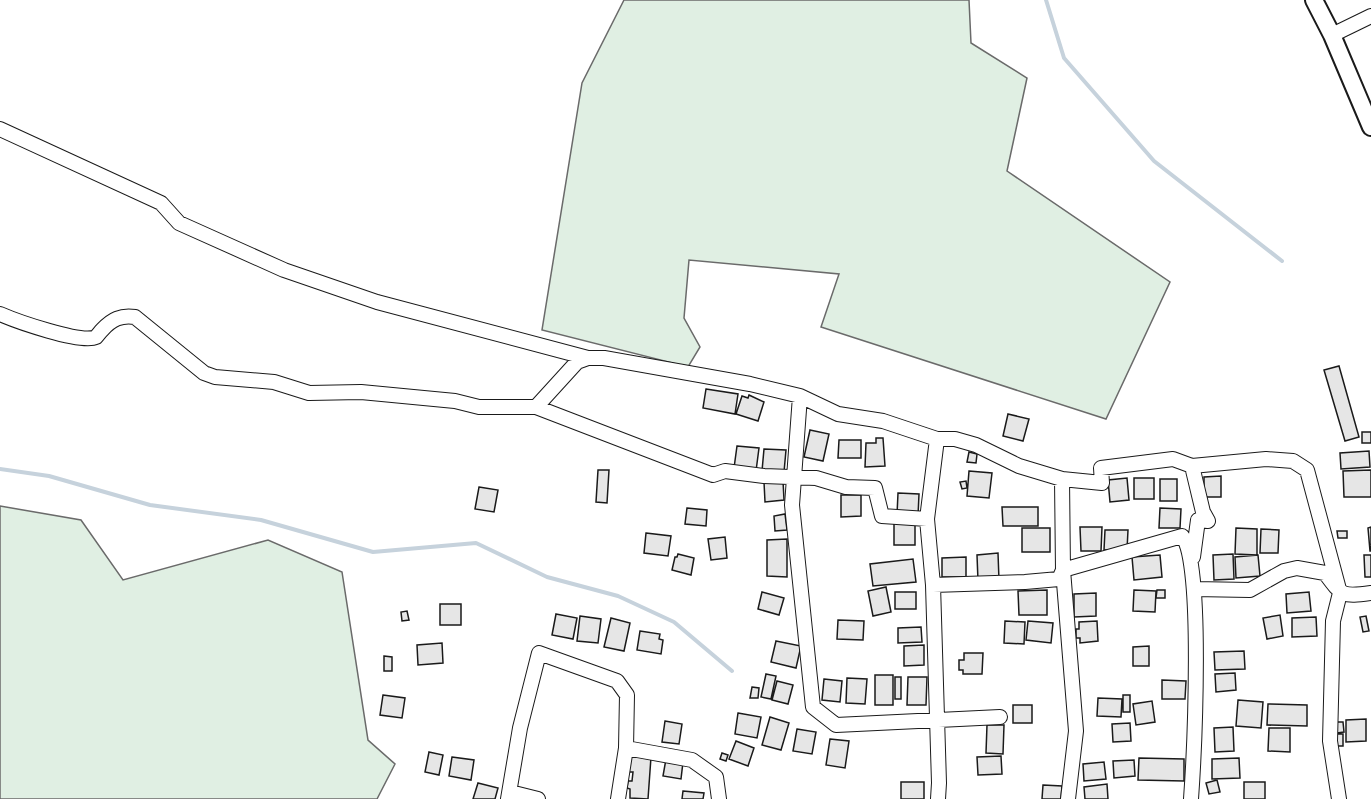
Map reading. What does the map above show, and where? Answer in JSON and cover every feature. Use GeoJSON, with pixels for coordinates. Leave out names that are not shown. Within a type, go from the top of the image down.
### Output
{"type":"FeatureCollection","features":[{"type":"Feature","properties":{"kind":"main road"},"geometry":{"type":"LineString","coordinates":[[1314,0],[1332,34],[1371,127]]}},
{"type":"Feature","properties":{"kind":"street"},"geometry":{"type":"LineString","coordinates":[[1332,34],[1371,16]]}},
{"type":"Feature","properties":{"kind":"street"},"geometry":{"type":"LineString","coordinates":[[0,129],[161,203],[179,223],[284,270],[377,302],[588,358],[604,358],[701,375],[800,396],[838,414],[883,421],[937,439],[955,439],[1019,466],[1062,479],[1102,483],[1101,468],[1173,459],[1192,466],[1266,459],[1293,461],[1307,470],[1340,593],[1333,621],[1330,741],[1339,799]]}},
{"type":"Feature","properties":{"kind":"street"},"geometry":{"type":"LineString","coordinates":[[0,314],[69,337],[88,338],[96,336],[109,322],[124,315],[135,317],[204,373],[215,377],[274,382],[309,393],[361,392],[455,401],[479,407],[536,406],[712,475],[725,471],[816,478],[846,487],[875,488],[882,516],[927,519]]}},
{"type":"Feature","properties":{"kind":"street"},"geometry":{"type":"LineString","coordinates":[[536,406],[577,362],[588,358]]}},
{"type":"Feature","properties":{"kind":"street"},"geometry":{"type":"LineString","coordinates":[[800,396],[792,505],[813,707],[836,725],[1000,717]]}},
{"type":"Feature","properties":{"kind":"street"},"geometry":{"type":"LineString","coordinates":[[937,439],[927,519],[933,585],[938,799]]}},
{"type":"Feature","properties":{"kind":"street"},"geometry":{"type":"LineString","coordinates":[[1192,466],[1203,512],[1208,521],[1198,520],[1192,565]]}},
{"type":"Feature","properties":{"kind":"street"},"geometry":{"type":"LineString","coordinates":[[1062,479],[1063,570],[1076,731],[1068,799]]}},
{"type":"Feature","properties":{"kind":"street"},"geometry":{"type":"LineString","coordinates":[[1063,570],[1182,536],[1186,541],[1192,565],[1194,589],[1196,716],[1191,799]]}},
{"type":"Feature","properties":{"kind":"street"},"geometry":{"type":"LineString","coordinates":[[1194,589],[1251,590],[1284,571],[1297,568],[1325,573],[1340,593],[1352,596],[1371,593]]}},
{"type":"Feature","properties":{"kind":"street"},"geometry":{"type":"LineString","coordinates":[[933,585],[1059,579],[1063,570]]}},
{"type":"Feature","properties":{"kind":"street"},"geometry":{"type":"LineString","coordinates":[[538,799],[509,795],[520,728],[539,652],[617,681],[627,695],[626,748],[618,799]]}},
{"type":"Feature","properties":{"kind":"street"},"geometry":{"type":"LineString","coordinates":[[626,748],[692,760],[716,777],[719,799]]}},
{"type":"Feature","properties":{"kind":"green space"},"geometry":{"type":"Polygon","coordinates":[[[624,0],[969,0],[971,43],[1027,78],[1007,171],[1170,282],[1106,419],[821,327],[839,274],[689,260],[684,318],[700,347],[688,367],[542,330],[582,83],[624,0]]]}},
{"type":"Feature","properties":{"kind":"green space"},"geometry":{"type":"Polygon","coordinates":[[[0,506],[81,520],[123,580],[268,540],[342,572],[368,740],[395,764],[377,799],[0,799],[0,506]]]}},
{"type":"Feature","properties":{"kind":"building"},"geometry":{"type":"Polygon","coordinates":[[[1339,366],[1359,437],[1345,441],[1324,370],[1339,366]]]}},
{"type":"Feature","properties":{"kind":"building"},"geometry":{"type":"Polygon","coordinates":[[[706,389],[738,394],[735,414],[703,408],[706,389]]]}},
{"type":"Feature","properties":{"kind":"building"},"geometry":{"type":"Polygon","coordinates":[[[749,395],[764,402],[758,421],[736,414],[742,396],[748,398],[749,395]]]}},
{"type":"Feature","properties":{"kind":"building"},"geometry":{"type":"Polygon","coordinates":[[[1008,414],[1029,419],[1023,441],[1003,436],[1008,414]]]}},
{"type":"Feature","properties":{"kind":"building"},"geometry":{"type":"Polygon","coordinates":[[[810,430],[829,434],[823,461],[804,457],[810,430]]]}},
{"type":"Feature","properties":{"kind":"building"},"geometry":{"type":"Polygon","coordinates":[[[1362,432],[1371,432],[1371,443],[1362,443],[1362,432]]]}},
{"type":"Feature","properties":{"kind":"building"},"geometry":{"type":"Polygon","coordinates":[[[876,438],[883,438],[885,466],[865,467],[866,443],[876,443],[876,438]]]}},
{"type":"Feature","properties":{"kind":"building"},"geometry":{"type":"Polygon","coordinates":[[[839,440],[861,440],[861,458],[838,458],[839,440]]]}},
{"type":"Feature","properties":{"kind":"building"},"geometry":{"type":"Polygon","coordinates":[[[737,446],[759,448],[756,471],[734,468],[737,446]]]}},
{"type":"Feature","properties":{"kind":"building"},"geometry":{"type":"Polygon","coordinates":[[[764,449],[786,450],[784,472],[762,471],[764,449]]]}},
{"type":"Feature","properties":{"kind":"building"},"geometry":{"type":"Polygon","coordinates":[[[1369,451],[1370,467],[1341,469],[1340,453],[1369,451]]]}},
{"type":"Feature","properties":{"kind":"building"},"geometry":{"type":"Polygon","coordinates":[[[969,452],[977,454],[976,463],[967,462],[969,452]]]}},
{"type":"Feature","properties":{"kind":"building"},"geometry":{"type":"Polygon","coordinates":[[[598,470],[609,470],[607,503],[596,502],[598,470]]]}},
{"type":"Feature","properties":{"kind":"building"},"geometry":{"type":"Polygon","coordinates":[[[1371,470],[1371,497],[1344,497],[1343,471],[1371,470]]]}},
{"type":"Feature","properties":{"kind":"building"},"geometry":{"type":"Polygon","coordinates":[[[969,471],[992,473],[989,498],[967,496],[969,471]]]}},
{"type":"Feature","properties":{"kind":"building"},"geometry":{"type":"Polygon","coordinates":[[[1221,476],[1221,497],[1204,497],[1204,477],[1221,476]]]}},
{"type":"Feature","properties":{"kind":"building"},"geometry":{"type":"Polygon","coordinates":[[[1127,478],[1129,500],[1110,502],[1108,480],[1127,478]]]}},
{"type":"Feature","properties":{"kind":"building"},"geometry":{"type":"Polygon","coordinates":[[[1134,478],[1154,478],[1154,499],[1134,499],[1134,478]]]}},
{"type":"Feature","properties":{"kind":"building"},"geometry":{"type":"Polygon","coordinates":[[[1160,479],[1177,479],[1177,501],[1160,501],[1160,479]]]}},
{"type":"Feature","properties":{"kind":"building"},"geometry":{"type":"Polygon","coordinates":[[[783,481],[784,500],[765,502],[764,482],[783,481]]]}},
{"type":"Feature","properties":{"kind":"building"},"geometry":{"type":"Polygon","coordinates":[[[966,481],[967,488],[962,489],[960,482],[966,481]]]}},
{"type":"Feature","properties":{"kind":"building"},"geometry":{"type":"Polygon","coordinates":[[[479,487],[498,490],[494,512],[475,509],[479,487]]]}},
{"type":"Feature","properties":{"kind":"building"},"geometry":{"type":"Polygon","coordinates":[[[898,493],[919,494],[918,516],[897,515],[898,493]]]}},
{"type":"Feature","properties":{"kind":"building"},"geometry":{"type":"Polygon","coordinates":[[[841,495],[861,495],[861,516],[841,517],[841,495]]]}},
{"type":"Feature","properties":{"kind":"building"},"geometry":{"type":"Polygon","coordinates":[[[1002,507],[1038,507],[1038,526],[1003,526],[1002,507]]]}},
{"type":"Feature","properties":{"kind":"building"},"geometry":{"type":"Polygon","coordinates":[[[687,508],[707,510],[706,526],[685,524],[687,508]]]}},
{"type":"Feature","properties":{"kind":"building"},"geometry":{"type":"Polygon","coordinates":[[[1160,508],[1181,509],[1180,528],[1159,528],[1160,508]]]}},
{"type":"Feature","properties":{"kind":"building"},"geometry":{"type":"Polygon","coordinates":[[[785,514],[787,530],[775,531],[774,516],[785,514]]]}},
{"type":"Feature","properties":{"kind":"building"},"geometry":{"type":"Polygon","coordinates":[[[894,522],[915,523],[915,545],[894,545],[894,522]]]}},
{"type":"Feature","properties":{"kind":"building"},"geometry":{"type":"Polygon","coordinates":[[[1080,527],[1102,527],[1101,551],[1081,551],[1080,527]]]}},
{"type":"Feature","properties":{"kind":"building"},"geometry":{"type":"Polygon","coordinates":[[[1371,527],[1371,551],[1370,551],[1368,528],[1371,527]]]}},
{"type":"Feature","properties":{"kind":"building"},"geometry":{"type":"Polygon","coordinates":[[[1022,528],[1050,528],[1050,552],[1022,552],[1022,528]]]}},
{"type":"Feature","properties":{"kind":"building"},"geometry":{"type":"Polygon","coordinates":[[[1236,528],[1257,529],[1257,555],[1235,554],[1236,528]]]}},
{"type":"Feature","properties":{"kind":"building"},"geometry":{"type":"Polygon","coordinates":[[[1261,529],[1279,530],[1278,553],[1260,553],[1261,529]]]}},
{"type":"Feature","properties":{"kind":"building"},"geometry":{"type":"Polygon","coordinates":[[[1105,530],[1128,530],[1127,550],[1104,550],[1105,530]]]}},
{"type":"Feature","properties":{"kind":"building"},"geometry":{"type":"Polygon","coordinates":[[[1337,531],[1347,531],[1347,538],[1338,538],[1337,531]]]}},
{"type":"Feature","properties":{"kind":"building"},"geometry":{"type":"Polygon","coordinates":[[[646,533],[671,536],[668,556],[644,553],[646,533]]]}},
{"type":"Feature","properties":{"kind":"building"},"geometry":{"type":"Polygon","coordinates":[[[725,537],[727,558],[711,560],[708,539],[725,537]]]}},
{"type":"Feature","properties":{"kind":"building"},"geometry":{"type":"Polygon","coordinates":[[[787,539],[787,577],[767,576],[767,540],[787,539]]]}},
{"type":"Feature","properties":{"kind":"building"},"geometry":{"type":"Polygon","coordinates":[[[998,553],[999,580],[978,581],[977,555],[998,553]]]}},
{"type":"Feature","properties":{"kind":"building"},"geometry":{"type":"Polygon","coordinates":[[[678,554],[694,558],[691,575],[672,570],[678,554]]]}},
{"type":"Feature","properties":{"kind":"building"},"geometry":{"type":"Polygon","coordinates":[[[1233,554],[1234,579],[1214,580],[1213,555],[1233,554]]]}},
{"type":"Feature","properties":{"kind":"building"},"geometry":{"type":"Polygon","coordinates":[[[1160,555],[1162,577],[1134,580],[1132,557],[1160,555]]]}},
{"type":"Feature","properties":{"kind":"building"},"geometry":{"type":"Polygon","coordinates":[[[1258,555],[1260,576],[1236,578],[1235,557],[1258,555]]]}},
{"type":"Feature","properties":{"kind":"building"},"geometry":{"type":"Polygon","coordinates":[[[1364,555],[1371,555],[1371,577],[1365,577],[1364,555]]]}},
{"type":"Feature","properties":{"kind":"building"},"geometry":{"type":"Polygon","coordinates":[[[966,557],[966,577],[942,577],[942,558],[966,557]]]}},
{"type":"Feature","properties":{"kind":"building"},"geometry":{"type":"Polygon","coordinates":[[[913,559],[916,582],[873,586],[870,564],[913,559]]]}},
{"type":"Feature","properties":{"kind":"building"},"geometry":{"type":"Polygon","coordinates":[[[886,587],[891,612],[873,616],[868,591],[886,587]]]}},
{"type":"Feature","properties":{"kind":"building"},"geometry":{"type":"Polygon","coordinates":[[[1047,590],[1047,615],[1019,615],[1018,591],[1047,590]]]}},
{"type":"Feature","properties":{"kind":"building"},"geometry":{"type":"Polygon","coordinates":[[[1134,590],[1156,591],[1155,612],[1133,611],[1134,590]]]}},
{"type":"Feature","properties":{"kind":"building"},"geometry":{"type":"Polygon","coordinates":[[[1157,590],[1165,590],[1165,598],[1156,598],[1157,590]]]}},
{"type":"Feature","properties":{"kind":"building"},"geometry":{"type":"Polygon","coordinates":[[[762,592],[784,598],[779,615],[758,609],[762,592]]]}},
{"type":"Feature","properties":{"kind":"building"},"geometry":{"type":"Polygon","coordinates":[[[895,592],[916,592],[916,609],[895,609],[895,592]]]}},
{"type":"Feature","properties":{"kind":"building"},"geometry":{"type":"Polygon","coordinates":[[[1309,592],[1311,611],[1287,613],[1286,594],[1309,592]]]}},
{"type":"Feature","properties":{"kind":"building"},"geometry":{"type":"Polygon","coordinates":[[[1096,593],[1096,616],[1074,617],[1074,594],[1096,593]]]}},
{"type":"Feature","properties":{"kind":"building"},"geometry":{"type":"Polygon","coordinates":[[[440,604],[461,604],[461,625],[440,625],[440,604]]]}},
{"type":"Feature","properties":{"kind":"building"},"geometry":{"type":"Polygon","coordinates":[[[407,611],[409,620],[402,621],[401,612],[407,611]]]}},
{"type":"Feature","properties":{"kind":"building"},"geometry":{"type":"Polygon","coordinates":[[[556,614],[577,618],[573,639],[552,635],[556,614]]]}},
{"type":"Feature","properties":{"kind":"building"},"geometry":{"type":"Polygon","coordinates":[[[1280,615],[1283,636],[1267,639],[1263,618],[1280,615]]]}},
{"type":"Feature","properties":{"kind":"building"},"geometry":{"type":"Polygon","coordinates":[[[580,616],[601,619],[598,643],[577,641],[580,616]]]}},
{"type":"Feature","properties":{"kind":"building"},"geometry":{"type":"Polygon","coordinates":[[[1366,616],[1369,631],[1363,632],[1360,617],[1366,616]]]}},
{"type":"Feature","properties":{"kind":"building"},"geometry":{"type":"Polygon","coordinates":[[[1316,617],[1317,636],[1292,637],[1292,618],[1316,617]]]}},
{"type":"Feature","properties":{"kind":"building"},"geometry":{"type":"Polygon","coordinates":[[[611,618],[630,623],[624,651],[604,647],[611,618]]]}},
{"type":"Feature","properties":{"kind":"building"},"geometry":{"type":"Polygon","coordinates":[[[838,620],[864,621],[863,640],[837,639],[838,620]]]}},
{"type":"Feature","properties":{"kind":"building"},"geometry":{"type":"Polygon","coordinates":[[[1005,621],[1025,622],[1024,644],[1004,643],[1005,621]]]}},
{"type":"Feature","properties":{"kind":"building"},"geometry":{"type":"Polygon","coordinates":[[[1028,621],[1053,623],[1051,643],[1026,640],[1028,621]]]}},
{"type":"Feature","properties":{"kind":"building"},"geometry":{"type":"Polygon","coordinates":[[[1097,621],[1098,641],[1080,643],[1080,638],[1076,638],[1079,622],[1097,621]]]}},
{"type":"Feature","properties":{"kind":"building"},"geometry":{"type":"Polygon","coordinates":[[[921,627],[922,642],[898,643],[898,628],[921,627]]]}},
{"type":"Feature","properties":{"kind":"building"},"geometry":{"type":"Polygon","coordinates":[[[640,631],[660,634],[659,639],[663,640],[661,654],[637,650],[640,631]]]}},
{"type":"Feature","properties":{"kind":"building"},"geometry":{"type":"Polygon","coordinates":[[[776,641],[801,646],[796,668],[771,662],[776,641]]]}},
{"type":"Feature","properties":{"kind":"building"},"geometry":{"type":"Polygon","coordinates":[[[442,643],[443,663],[418,665],[417,645],[442,643]]]}},
{"type":"Feature","properties":{"kind":"building"},"geometry":{"type":"Polygon","coordinates":[[[924,645],[924,665],[904,666],[904,646],[924,645]]]}},
{"type":"Feature","properties":{"kind":"building"},"geometry":{"type":"Polygon","coordinates":[[[1149,646],[1149,666],[1133,666],[1133,647],[1149,646]]]}},
{"type":"Feature","properties":{"kind":"building"},"geometry":{"type":"Polygon","coordinates":[[[1244,651],[1245,669],[1215,670],[1214,652],[1244,651]]]}},
{"type":"Feature","properties":{"kind":"building"},"geometry":{"type":"Polygon","coordinates":[[[964,653],[983,653],[982,674],[963,674],[963,670],[959,670],[959,660],[964,660],[964,653]]]}},
{"type":"Feature","properties":{"kind":"building"},"geometry":{"type":"Polygon","coordinates":[[[384,656],[392,657],[392,671],[384,671],[384,656]]]}},
{"type":"Feature","properties":{"kind":"building"},"geometry":{"type":"Polygon","coordinates":[[[1235,673],[1236,690],[1216,692],[1215,674],[1235,673]]]}},
{"type":"Feature","properties":{"kind":"building"},"geometry":{"type":"Polygon","coordinates":[[[766,674],[776,676],[771,699],[761,697],[766,674]]]}},
{"type":"Feature","properties":{"kind":"building"},"geometry":{"type":"Polygon","coordinates":[[[875,675],[893,675],[893,705],[875,705],[875,675]]]}},
{"type":"Feature","properties":{"kind":"building"},"geometry":{"type":"Polygon","coordinates":[[[895,677],[901,677],[901,699],[895,699],[895,677]]]}},
{"type":"Feature","properties":{"kind":"building"},"geometry":{"type":"Polygon","coordinates":[[[908,677],[927,677],[926,705],[907,705],[908,677]]]}},
{"type":"Feature","properties":{"kind":"building"},"geometry":{"type":"Polygon","coordinates":[[[847,678],[867,679],[865,704],[846,703],[847,678]]]}},
{"type":"Feature","properties":{"kind":"building"},"geometry":{"type":"Polygon","coordinates":[[[824,679],[842,681],[840,702],[822,700],[824,679]]]}},
{"type":"Feature","properties":{"kind":"building"},"geometry":{"type":"Polygon","coordinates":[[[1162,680],[1186,681],[1185,699],[1162,699],[1162,680]]]}},
{"type":"Feature","properties":{"kind":"building"},"geometry":{"type":"Polygon","coordinates":[[[777,681],[793,685],[788,704],[772,700],[777,681]]]}},
{"type":"Feature","properties":{"kind":"building"},"geometry":{"type":"Polygon","coordinates":[[[752,687],[759,688],[758,698],[750,698],[752,687]]]}},
{"type":"Feature","properties":{"kind":"building"},"geometry":{"type":"Polygon","coordinates":[[[383,695],[405,698],[402,718],[380,715],[383,695]]]}},
{"type":"Feature","properties":{"kind":"building"},"geometry":{"type":"Polygon","coordinates":[[[1123,695],[1130,695],[1130,712],[1123,712],[1123,695]]]}},
{"type":"Feature","properties":{"kind":"building"},"geometry":{"type":"Polygon","coordinates":[[[1098,698],[1122,699],[1121,717],[1097,716],[1098,698]]]}},
{"type":"Feature","properties":{"kind":"building"},"geometry":{"type":"Polygon","coordinates":[[[1238,700],[1263,702],[1261,728],[1236,726],[1238,700]]]}},
{"type":"Feature","properties":{"kind":"building"},"geometry":{"type":"Polygon","coordinates":[[[1152,701],[1155,722],[1136,725],[1133,704],[1152,701]]]}},
{"type":"Feature","properties":{"kind":"building"},"geometry":{"type":"Polygon","coordinates":[[[1268,704],[1307,705],[1307,726],[1267,725],[1268,704]]]}},
{"type":"Feature","properties":{"kind":"building"},"geometry":{"type":"Polygon","coordinates":[[[1013,705],[1032,705],[1032,723],[1013,723],[1013,705]]]}},
{"type":"Feature","properties":{"kind":"building"},"geometry":{"type":"Polygon","coordinates":[[[738,713],[761,717],[757,738],[735,734],[738,713]]]}},
{"type":"Feature","properties":{"kind":"building"},"geometry":{"type":"Polygon","coordinates":[[[770,717],[789,723],[781,750],[762,745],[770,717]]]}},
{"type":"Feature","properties":{"kind":"building"},"geometry":{"type":"Polygon","coordinates":[[[1366,719],[1366,741],[1346,742],[1346,720],[1366,719]]]}},
{"type":"Feature","properties":{"kind":"building"},"geometry":{"type":"Polygon","coordinates":[[[665,721],[682,724],[679,744],[662,742],[665,721]]]}},
{"type":"Feature","properties":{"kind":"building"},"geometry":{"type":"Polygon","coordinates":[[[1336,722],[1343,722],[1344,732],[1337,733],[1336,722]]]}},
{"type":"Feature","properties":{"kind":"building"},"geometry":{"type":"Polygon","coordinates":[[[1130,723],[1131,741],[1113,742],[1112,724],[1130,723]]]}},
{"type":"Feature","properties":{"kind":"building"},"geometry":{"type":"Polygon","coordinates":[[[987,725],[1004,725],[1003,754],[986,753],[987,725]]]}},
{"type":"Feature","properties":{"kind":"building"},"geometry":{"type":"Polygon","coordinates":[[[1233,727],[1234,751],[1215,752],[1214,728],[1233,727]]]}},
{"type":"Feature","properties":{"kind":"building"},"geometry":{"type":"Polygon","coordinates":[[[1269,728],[1290,728],[1290,752],[1268,751],[1269,728]]]}},
{"type":"Feature","properties":{"kind":"building"},"geometry":{"type":"Polygon","coordinates":[[[797,729],[816,732],[812,754],[793,751],[797,729]]]}},
{"type":"Feature","properties":{"kind":"building"},"geometry":{"type":"Polygon","coordinates":[[[1336,734],[1343,734],[1343,746],[1336,746],[1336,734]]]}},
{"type":"Feature","properties":{"kind":"building"},"geometry":{"type":"Polygon","coordinates":[[[830,739],[849,741],[845,768],[826,765],[830,739]]]}},
{"type":"Feature","properties":{"kind":"building"},"geometry":{"type":"Polygon","coordinates":[[[736,741],[754,748],[748,766],[729,759],[736,741]]]}},
{"type":"Feature","properties":{"kind":"building"},"geometry":{"type":"Polygon","coordinates":[[[429,752],[443,755],[439,775],[425,772],[429,752]]]}},
{"type":"Feature","properties":{"kind":"building"},"geometry":{"type":"Polygon","coordinates":[[[722,753],[728,755],[726,761],[720,759],[722,753]]]}},
{"type":"Feature","properties":{"kind":"building"},"geometry":{"type":"Polygon","coordinates":[[[630,755],[651,757],[648,799],[630,798],[630,789],[627,788],[628,781],[632,781],[633,772],[629,772],[630,755]]]}},
{"type":"Feature","properties":{"kind":"building"},"geometry":{"type":"Polygon","coordinates":[[[1001,756],[1002,774],[978,775],[977,757],[1001,756]]]}},
{"type":"Feature","properties":{"kind":"building"},"geometry":{"type":"Polygon","coordinates":[[[452,757],[474,760],[471,780],[449,776],[452,757]]]}},
{"type":"Feature","properties":{"kind":"building"},"geometry":{"type":"Polygon","coordinates":[[[1139,758],[1184,759],[1184,781],[1138,780],[1139,758]]]}},
{"type":"Feature","properties":{"kind":"building"},"geometry":{"type":"Polygon","coordinates":[[[1239,758],[1240,778],[1212,779],[1212,759],[1239,758]]]}},
{"type":"Feature","properties":{"kind":"building"},"geometry":{"type":"Polygon","coordinates":[[[666,759],[683,762],[681,779],[663,776],[666,759]]]}},
{"type":"Feature","properties":{"kind":"building"},"geometry":{"type":"Polygon","coordinates":[[[1134,760],[1135,776],[1114,778],[1113,761],[1134,760]]]}},
{"type":"Feature","properties":{"kind":"building"},"geometry":{"type":"Polygon","coordinates":[[[1104,762],[1106,779],[1084,781],[1083,764],[1104,762]]]}},
{"type":"Feature","properties":{"kind":"building"},"geometry":{"type":"Polygon","coordinates":[[[1217,780],[1220,792],[1209,794],[1206,783],[1217,780]]]}},
{"type":"Feature","properties":{"kind":"building"},"geometry":{"type":"Polygon","coordinates":[[[901,782],[924,782],[924,799],[901,799],[901,782]]]}},
{"type":"Feature","properties":{"kind":"building"},"geometry":{"type":"Polygon","coordinates":[[[1244,782],[1265,782],[1265,799],[1244,799],[1244,782]]]}},
{"type":"Feature","properties":{"kind":"building"},"geometry":{"type":"Polygon","coordinates":[[[478,783],[498,788],[495,799],[473,799],[478,783]]]}},
{"type":"Feature","properties":{"kind":"building"},"geometry":{"type":"Polygon","coordinates":[[[1107,784],[1108,799],[1085,799],[1084,787],[1107,784]]]}},
{"type":"Feature","properties":{"kind":"building"},"geometry":{"type":"Polygon","coordinates":[[[1043,785],[1062,786],[1061,799],[1042,799],[1043,785]]]}},
{"type":"Feature","properties":{"kind":"building"},"geometry":{"type":"Polygon","coordinates":[[[683,791],[704,793],[703,799],[682,799],[683,791]]]}},
{"type":"Feature","properties":{"kind":"waterway"},"geometry":{"type":"LineString","coordinates":[[1046,0],[1064,58],[1154,161],[1282,261]]}},
{"type":"Feature","properties":{"kind":"waterway"},"geometry":{"type":"LineString","coordinates":[[0,469],[49,476],[150,505],[261,520],[373,552],[476,543],[547,577],[618,596],[674,622],[732,671]]}}]}
